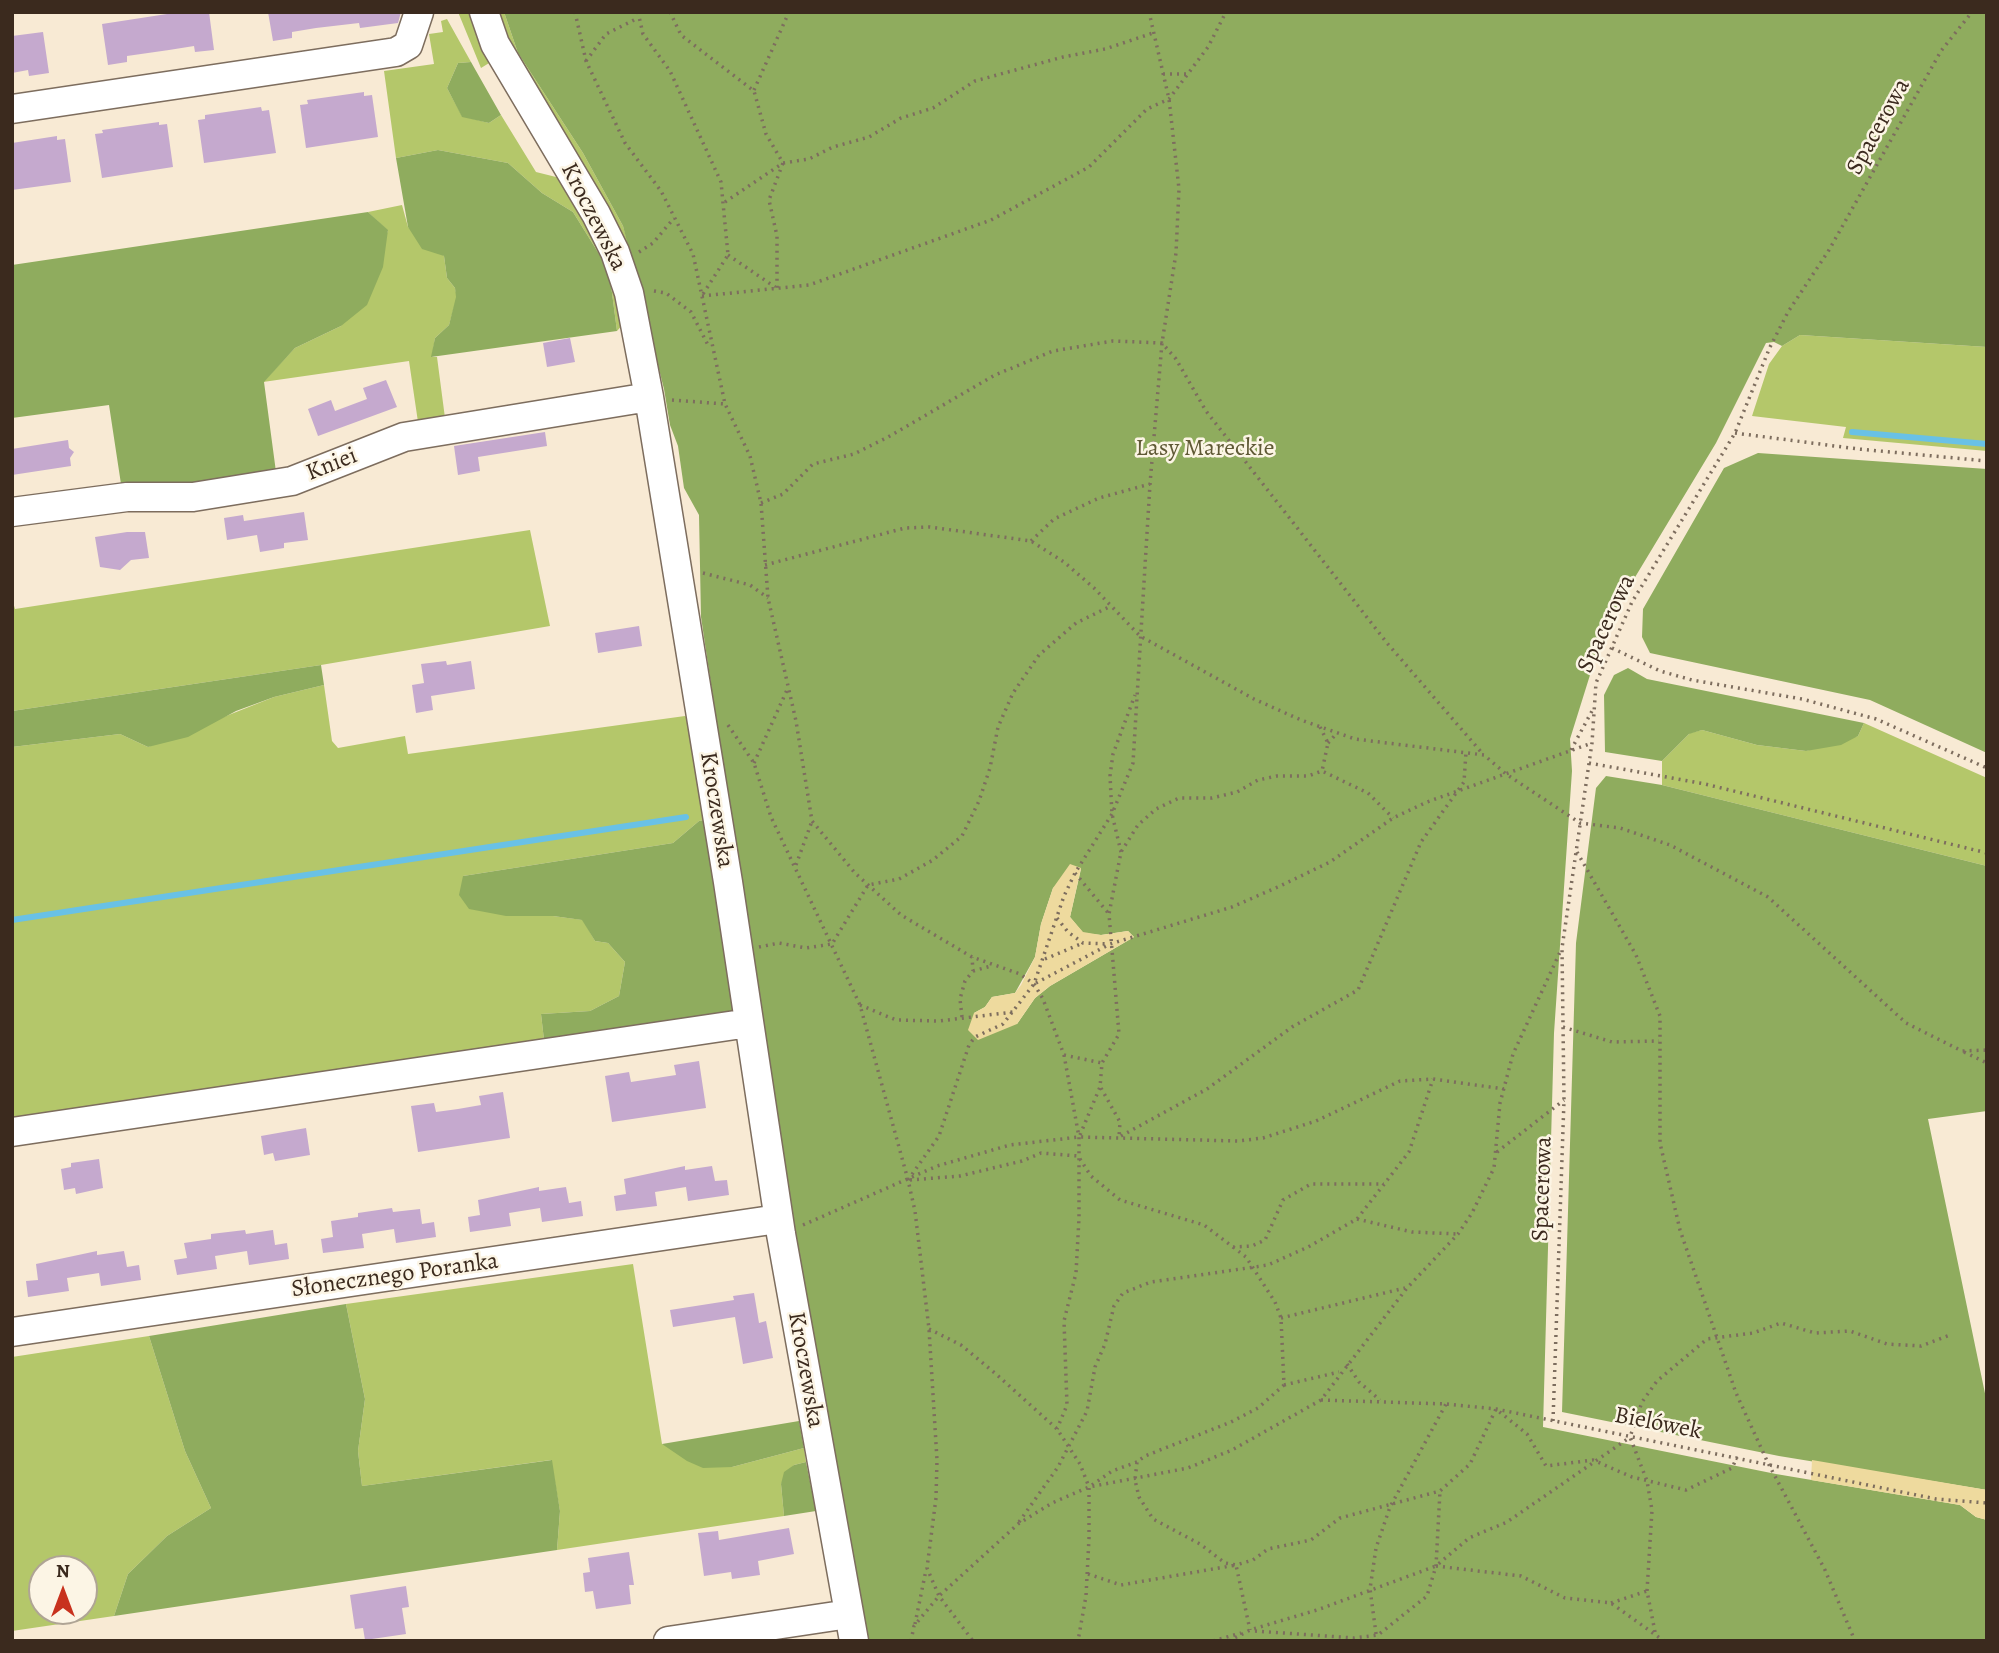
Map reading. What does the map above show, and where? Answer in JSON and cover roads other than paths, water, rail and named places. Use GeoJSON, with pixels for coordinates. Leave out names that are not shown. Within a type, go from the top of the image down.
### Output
{"type":"FeatureCollection","features":[{"type":"Feature","properties":{"kind":"street"},"geometry":{"type":"LineString","coordinates":[[12,109],[396,52],[408,44],[419,12]]}},
{"type":"Feature","properties":{"kind":"street","name":"Kroczewska"},"geometry":{"type":"LineString","coordinates":[[484,12],[495,44],[596,214],[619,262],[629,293],[649,397],[779,1226],[852,1628]]}},
{"type":"Feature","properties":{"kind":"street","name":"Kniei"},"geometry":{"type":"LineString","coordinates":[[12,512],[127,497],[192,497],[292,481],[404,437],[649,397]]}},
{"type":"Feature","properties":{"kind":"street"},"geometry":{"type":"LineString","coordinates":[[12,1132],[749,1023]]}},
{"type":"Feature","properties":{"kind":"street","name":"Słonecznego Poranka"},"geometry":{"type":"LineString","coordinates":[[12,1332],[779,1226]]}},
{"type":"Feature","properties":{"kind":"street"},"geometry":{"type":"LineString","coordinates":[[668,1641],[852,1628]]}},
{"type":"Feature","properties":{"kind":"waterway"},"geometry":{"type":"LineString","coordinates":[[1852,432],[1987,444]]}},
{"type":"Feature","properties":{"kind":"waterway"},"geometry":{"type":"LineString","coordinates":[[12,920],[686,817]]}},
{"type":"Feature","properties":{"kind":"park label","name":"Lasy Mareckie"},"geometry":{"type":"Point","coordinates":[1205,449]}}]}
